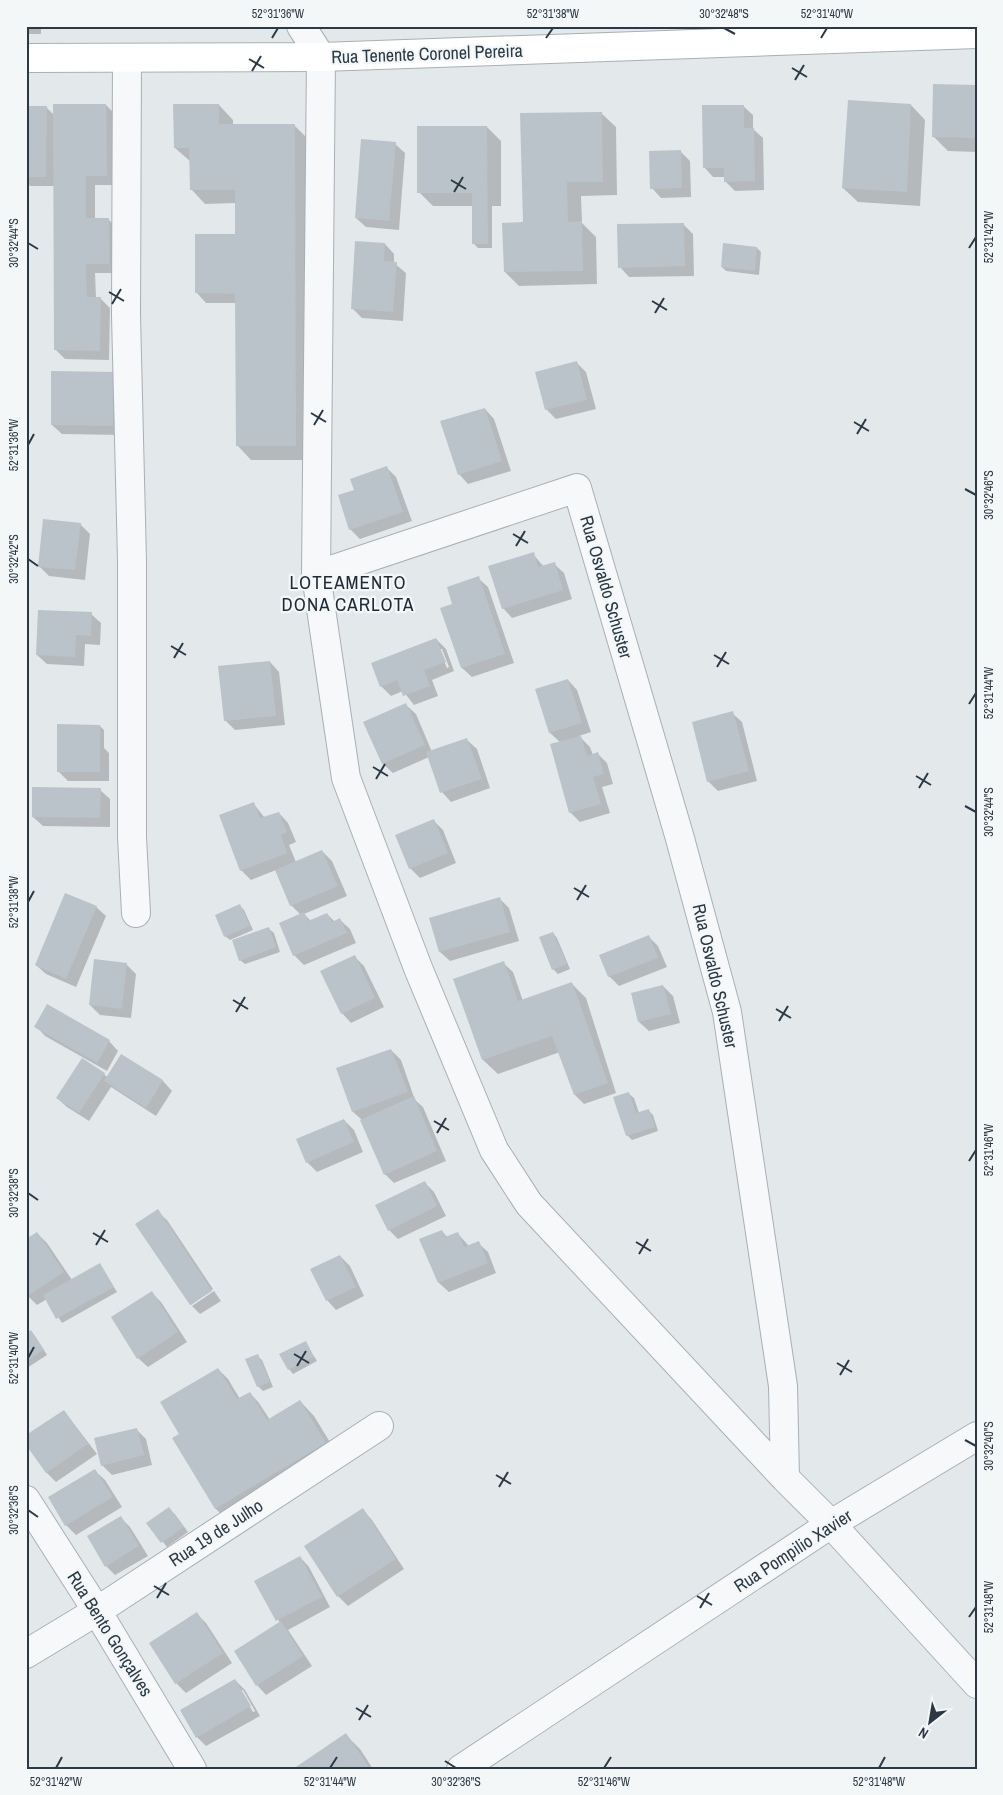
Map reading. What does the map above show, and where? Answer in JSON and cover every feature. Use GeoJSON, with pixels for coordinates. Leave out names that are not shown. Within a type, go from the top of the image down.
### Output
{"type":"FeatureCollection","features":[{"type":"Feature","properties":{"kind":"main road","name":"Rua Tenente Coronel Pereira"},"geometry":{"type":"LineString","coordinates":[[26,58],[322,57],[977,34]]}},
{"type":"Feature","properties":{"kind":"street"},"geometry":{"type":"LineString","coordinates":[[301,26],[322,57],[316,575],[346,778],[418,968],[494,1150],[529,1204],[784,1478],[831,1524],[977,1684]]}},
{"type":"Feature","properties":{"kind":"street"},"geometry":{"type":"LineString","coordinates":[[127,58],[126,315],[132,561],[132,837],[136,913]]}},
{"type":"Feature","properties":{"kind":"street","name":"Rua Osvaldo Schuster"},"geometry":{"type":"LineString","coordinates":[[316,575],[577,488],[680,835],[727,1012],[776,1322],[783,1386],[784,1478]]}},
{"type":"Feature","properties":{"kind":"street","name":"Rua 19 de Julho"},"geometry":{"type":"LineString","coordinates":[[26,1654],[97,1611],[379,1426]]}},
{"type":"Feature","properties":{"kind":"street","name":"Rua Pompilio Xavier"},"geometry":{"type":"LineString","coordinates":[[461,1769],[831,1524],[977,1436]]}},
{"type":"Feature","properties":{"kind":"street","name":"Rua Bento Gonçalves"},"geometry":{"type":"LineString","coordinates":[[26,1500],[97,1611],[192,1769]]}},
{"type":"Feature","properties":{"kind":"building"},"geometry":{"type":"Polygon","coordinates":[[[933,84],[977,85],[977,138],[932,137],[933,84]]]}},
{"type":"Feature","properties":{"kind":"building"},"geometry":{"type":"Polygon","coordinates":[[[848,100],[911,104],[907,192],[842,188],[848,100]]]}},
{"type":"Feature","properties":{"kind":"building"},"geometry":{"type":"Polygon","coordinates":[[[53,104],[106,104],[107,176],[86,176],[86,218],[109,218],[109,264],[86,264],[87,297],[101,297],[100,351],[54,350],[53,104]]]}},
{"type":"Feature","properties":{"kind":"building"},"geometry":{"type":"Polygon","coordinates":[[[173,104],[219,104],[219,124],[295,124],[296,446],[236,446],[235,294],[195,293],[195,234],[235,234],[235,190],[190,190],[189,148],[174,148],[173,104]]]}},
{"type":"Feature","properties":{"kind":"building"},"geometry":{"type":"Polygon","coordinates":[[[702,105],[744,105],[744,128],[754,128],[755,181],[724,182],[724,168],[703,168],[702,105]]]}},
{"type":"Feature","properties":{"kind":"building"},"geometry":{"type":"Polygon","coordinates":[[[26,106],[47,106],[46,177],[26,177],[26,106]]]}},
{"type":"Feature","properties":{"kind":"building"},"geometry":{"type":"Polygon","coordinates":[[[602,112],[603,182],[567,182],[568,222],[582,221],[583,271],[504,272],[502,223],[523,222],[520,113],[602,112]]]}},
{"type":"Feature","properties":{"kind":"building"},"geometry":{"type":"Polygon","coordinates":[[[417,126],[487,126],[488,244],[472,244],[472,193],[417,193],[417,126]]]}},
{"type":"Feature","properties":{"kind":"building"},"geometry":{"type":"Polygon","coordinates":[[[361,139],[396,142],[389,221],[355,218],[361,139]]]}},
{"type":"Feature","properties":{"kind":"building"},"geometry":{"type":"Polygon","coordinates":[[[681,150],[682,188],[650,189],[649,151],[681,150]]]}},
{"type":"Feature","properties":{"kind":"building"},"geometry":{"type":"Polygon","coordinates":[[[684,223],[685,266],[618,268],[617,224],[684,223]]]}},
{"type":"Feature","properties":{"kind":"building"},"geometry":{"type":"Polygon","coordinates":[[[355,241],[385,243],[384,261],[397,262],[393,312],[351,309],[355,241]]]}},
{"type":"Feature","properties":{"kind":"building"},"geometry":{"type":"Polygon","coordinates":[[[723,243],[757,247],[755,271],[721,267],[723,243]]]}},
{"type":"Feature","properties":{"kind":"building"},"geometry":{"type":"Polygon","coordinates":[[[577,361],[587,400],[545,410],[535,372],[577,361]]]}},
{"type":"Feature","properties":{"kind":"building"},"geometry":{"type":"Polygon","coordinates":[[[51,371],[114,372],[113,426],[51,425],[51,371]]]}},
{"type":"Feature","properties":{"kind":"building"},"geometry":{"type":"Polygon","coordinates":[[[485,408],[502,461],[458,475],[440,421],[485,408]]]}},
{"type":"Feature","properties":{"kind":"building"},"geometry":{"type":"Polygon","coordinates":[[[387,466],[403,512],[349,530],[338,495],[354,490],[350,479],[387,466]]]}},
{"type":"Feature","properties":{"kind":"building"},"geometry":{"type":"Polygon","coordinates":[[[43,519],[81,523],[75,570],[38,567],[43,519]]]}},
{"type":"Feature","properties":{"kind":"building"},"geometry":{"type":"Polygon","coordinates":[[[534,552],[538,567],[555,562],[563,590],[502,609],[488,566],[534,552]]]}},
{"type":"Feature","properties":{"kind":"building"},"geometry":{"type":"Polygon","coordinates":[[[479,576],[505,654],[461,668],[440,608],[452,604],[447,587],[479,576]]]}},
{"type":"Feature","properties":{"kind":"building"},"geometry":{"type":"Polygon","coordinates":[[[38,610],[92,612],[91,636],[76,635],[75,657],[36,655],[38,610]]]}},
{"type":"Feature","properties":{"kind":"building"},"geometry":{"type":"Polygon","coordinates":[[[436,638],[446,662],[424,670],[430,686],[403,696],[397,680],[380,687],[371,663],[436,638]]]}},
{"type":"Feature","properties":{"kind":"building"},"geometry":{"type":"Polygon","coordinates":[[[270,661],[276,716],[224,721],[218,666],[270,661]]]}},
{"type":"Feature","properties":{"kind":"building"},"geometry":{"type":"Polygon","coordinates":[[[568,679],[582,723],[549,733],[535,689],[568,679]]]}},
{"type":"Feature","properties":{"kind":"building"},"geometry":{"type":"Polygon","coordinates":[[[406,703],[425,745],[382,764],[363,722],[406,703]]]}},
{"type":"Feature","properties":{"kind":"building"},"geometry":{"type":"Polygon","coordinates":[[[733,711],[749,771],[707,782],[692,722],[733,711]]]}},
{"type":"Feature","properties":{"kind":"building"},"geometry":{"type":"Polygon","coordinates":[[[57,724],[100,725],[100,772],[57,772],[57,724]]]}},
{"type":"Feature","properties":{"kind":"building"},"geometry":{"type":"Polygon","coordinates":[[[581,736],[587,756],[598,752],[604,774],[593,777],[601,804],[569,813],[550,744],[581,736]]]}},
{"type":"Feature","properties":{"kind":"building"},"geometry":{"type":"Polygon","coordinates":[[[467,738],[482,779],[440,793],[426,752],[467,738]]]}},
{"type":"Feature","properties":{"kind":"building"},"geometry":{"type":"Polygon","coordinates":[[[32,787],[101,788],[100,818],[32,817],[32,787]]]}},
{"type":"Feature","properties":{"kind":"building"},"geometry":{"type":"Polygon","coordinates":[[[254,802],[260,818],[279,812],[287,832],[281,835],[287,853],[240,871],[219,815],[254,802]]]}},
{"type":"Feature","properties":{"kind":"building"},"geometry":{"type":"Polygon","coordinates":[[[434,819],[448,853],[409,869],[395,835],[434,819]]]}},
{"type":"Feature","properties":{"kind":"building"},"geometry":{"type":"Polygon","coordinates":[[[322,850],[338,886],[290,906],[275,870],[322,850]]]}},
{"type":"Feature","properties":{"kind":"building"},"geometry":{"type":"Polygon","coordinates":[[[65,893],[97,906],[66,979],[35,965],[65,893]]]}},
{"type":"Feature","properties":{"kind":"building"},"geometry":{"type":"Polygon","coordinates":[[[500,897],[510,932],[439,952],[429,918],[500,897]]]}},
{"type":"Feature","properties":{"kind":"building"},"geometry":{"type":"Polygon","coordinates":[[[240,904],[250,926],[224,937],[215,915],[240,904]]]}},
{"type":"Feature","properties":{"kind":"building"},"geometry":{"type":"Polygon","coordinates":[[[304,912],[308,921],[327,913],[332,922],[340,918],[347,933],[293,956],[279,923],[304,912]]]}},
{"type":"Feature","properties":{"kind":"building"},"geometry":{"type":"Polygon","coordinates":[[[269,927],[276,947],[239,961],[232,940],[269,927]]]}},
{"type":"Feature","properties":{"kind":"building"},"geometry":{"type":"Polygon","coordinates":[[[553,932],[567,964],[552,970],[539,937],[553,932]]]}},
{"type":"Feature","properties":{"kind":"building"},"geometry":{"type":"Polygon","coordinates":[[[649,935],[658,958],[608,977],[599,955],[649,935]]]}},
{"type":"Feature","properties":{"kind":"building"},"geometry":{"type":"Polygon","coordinates":[[[355,955],[375,998],[341,1014],[320,971],[355,955]]]}},
{"type":"Feature","properties":{"kind":"building"},"geometry":{"type":"Polygon","coordinates":[[[94,959],[127,963],[122,1009],[89,1005],[94,959]]]}},
{"type":"Feature","properties":{"kind":"building"},"geometry":{"type":"Polygon","coordinates":[[[504,961],[518,1001],[572,982],[608,1083],[574,1095],[552,1036],[482,1060],[453,979],[504,961]]]}},
{"type":"Feature","properties":{"kind":"building"},"geometry":{"type":"Polygon","coordinates":[[[663,985],[671,1014],[638,1022],[631,993],[663,985]]]}},
{"type":"Feature","properties":{"kind":"building"},"geometry":{"type":"Polygon","coordinates":[[[47,1004],[110,1040],[97,1063],[34,1027],[47,1004]]]}},
{"type":"Feature","properties":{"kind":"building"},"geometry":{"type":"Polygon","coordinates":[[[391,1049],[408,1092],[352,1112],[336,1068],[391,1049]]]}},
{"type":"Feature","properties":{"kind":"building"},"geometry":{"type":"Polygon","coordinates":[[[121,1054],[163,1080],[146,1108],[104,1081],[121,1054]]]}},
{"type":"Feature","properties":{"kind":"building"},"geometry":{"type":"Polygon","coordinates":[[[82,1058],[105,1073],[79,1113],[56,1098],[82,1058]]]}},
{"type":"Feature","properties":{"kind":"building"},"geometry":{"type":"Polygon","coordinates":[[[629,1092],[636,1113],[649,1109],[655,1127],[626,1136],[613,1097],[629,1092]]]}},
{"type":"Feature","properties":{"kind":"building"},"geometry":{"type":"Polygon","coordinates":[[[414,1096],[437,1151],[384,1175],[360,1120],[414,1096]]]}},
{"type":"Feature","properties":{"kind":"building"},"geometry":{"type":"Polygon","coordinates":[[[344,1119],[354,1142],[306,1163],[296,1139],[344,1119]]]}},
{"type":"Feature","properties":{"kind":"building"},"geometry":{"type":"Polygon","coordinates":[[[425,1181],[437,1206],[388,1231],[375,1205],[425,1181]]]}},
{"type":"Feature","properties":{"kind":"building"},"geometry":{"type":"Polygon","coordinates":[[[158,1209],[212,1291],[190,1305],[135,1224],[158,1209]]]}},
{"type":"Feature","properties":{"kind":"building"},"geometry":{"type":"Polygon","coordinates":[[[442,1230],[445,1237],[458,1232],[464,1247],[479,1241],[488,1263],[438,1283],[419,1239],[442,1230]]]}},
{"type":"Feature","properties":{"kind":"building"},"geometry":{"type":"Polygon","coordinates":[[[37,1232],[64,1272],[26,1297],[26,1239],[37,1232]]]}},
{"type":"Feature","properties":{"kind":"building"},"geometry":{"type":"Polygon","coordinates":[[[340,1255],[356,1287],[326,1301],[310,1269],[340,1255]]]}},
{"type":"Feature","properties":{"kind":"building"},"geometry":{"type":"Polygon","coordinates":[[[100,1263],[114,1287],[56,1319],[43,1295],[100,1263]]]}},
{"type":"Feature","properties":{"kind":"building"},"geometry":{"type":"Polygon","coordinates":[[[152,1291],[178,1332],[137,1359],[111,1317],[152,1291]]]}},
{"type":"Feature","properties":{"kind":"building"},"geometry":{"type":"Polygon","coordinates":[[[31,1330],[44,1350],[26,1361],[26,1333],[31,1330]]]}},
{"type":"Feature","properties":{"kind":"building"},"geometry":{"type":"Polygon","coordinates":[[[306,1341],[314,1357],[288,1370],[279,1354],[306,1341]]]}},
{"type":"Feature","properties":{"kind":"building"},"geometry":{"type":"Polygon","coordinates":[[[258,1354],[270,1382],[257,1387],[245,1359],[258,1354]]]}},
{"type":"Feature","properties":{"kind":"building"},"geometry":{"type":"Polygon","coordinates":[[[218,1368],[237,1399],[250,1392],[267,1420],[300,1400],[326,1443],[215,1509],[172,1438],[179,1434],[160,1402],[218,1368]]]}},
{"type":"Feature","properties":{"kind":"building"},"geometry":{"type":"Polygon","coordinates":[[[64,1410],[88,1444],[46,1473],[26,1445],[26,1435],[64,1410]]]}},
{"type":"Feature","properties":{"kind":"building"},"geometry":{"type":"Polygon","coordinates":[[[137,1428],[144,1455],[101,1466],[94,1438],[137,1428]]]}},
{"type":"Feature","properties":{"kind":"building"},"geometry":{"type":"Polygon","coordinates":[[[95,1469],[113,1497],[65,1526],[48,1497],[95,1469]]]}},
{"type":"Feature","properties":{"kind":"building"},"geometry":{"type":"Polygon","coordinates":[[[169,1507],[184,1527],[161,1543],[146,1523],[169,1507]]]}},
{"type":"Feature","properties":{"kind":"building"},"geometry":{"type":"Polygon","coordinates":[[[363,1508],[396,1559],[337,1597],[304,1546],[363,1508]]]}},
{"type":"Feature","properties":{"kind":"building"},"geometry":{"type":"Polygon","coordinates":[[[121,1516],[139,1546],[105,1567],[87,1536],[121,1516]]]}},
{"type":"Feature","properties":{"kind":"building"},"geometry":{"type":"Polygon","coordinates":[[[300,1556],[322,1597],[276,1621],[254,1581],[300,1556]]]}},
{"type":"Feature","properties":{"kind":"building"},"geometry":{"type":"Polygon","coordinates":[[[197,1612],[223,1653],[175,1684],[149,1643],[197,1612]]]}},
{"type":"Feature","properties":{"kind":"building"},"geometry":{"type":"Polygon","coordinates":[[[281,1621],[303,1656],[256,1686],[234,1651],[281,1621]]]}},
{"type":"Feature","properties":{"kind":"building"},"geometry":{"type":"Polygon","coordinates":[[[235,1679],[251,1706],[196,1738],[180,1710],[235,1679]]]}},
{"type":"Feature","properties":{"kind":"building"},"geometry":{"type":"Polygon","coordinates":[[[346,1733],[370,1769],[293,1769],[346,1733]]]}},
{"type":"Feature","properties":{"kind":"district","name":"LOTEAMENTO DONA CARLOTA"},"geometry":{"type":"Point","coordinates":[348,593]}}]}
